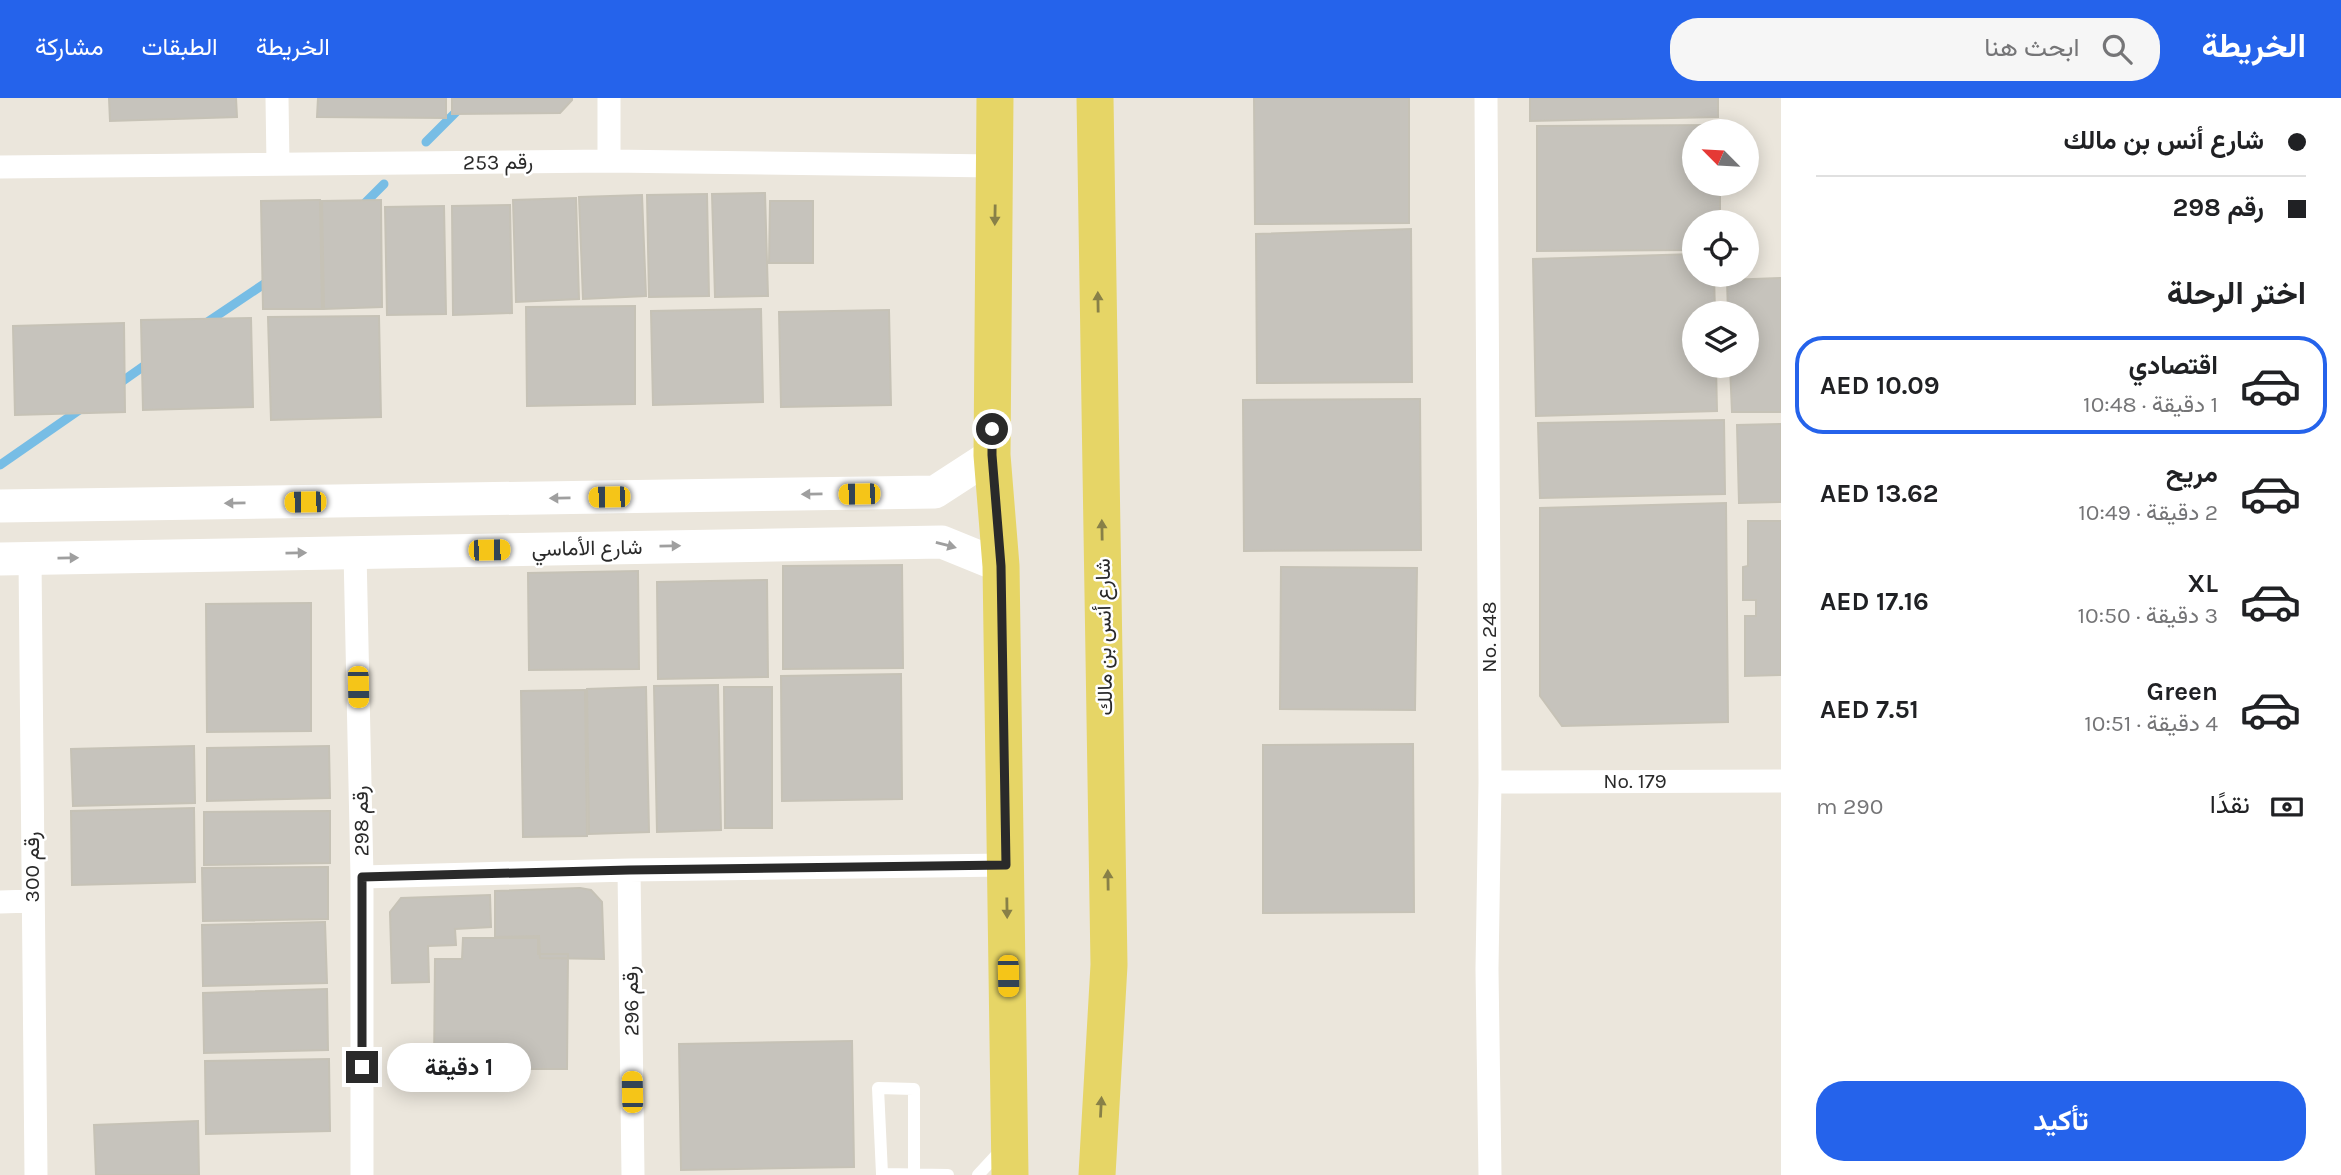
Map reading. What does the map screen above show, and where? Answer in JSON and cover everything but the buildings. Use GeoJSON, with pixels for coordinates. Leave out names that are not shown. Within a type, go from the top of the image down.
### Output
{"type":"FeatureCollection","features":[{"type":"Feature","properties":{"kind":"main road"},"geometry":{"type":"LineString","coordinates":[[995,98],[992,455],[1001,566],[1010,1158]]}},
{"type":"Feature","properties":{"kind":"main road","name":"شارع أنس بن مالك"},"geometry":{"type":"LineString","coordinates":[[1095,98],[1109,965],[1097,1175]]}},
{"type":"Feature","properties":{"kind":"street"},"geometry":{"type":"LineString","coordinates":[[277,98],[278,164]]}},
{"type":"Feature","properties":{"kind":"street"},"geometry":{"type":"LineString","coordinates":[[609,98],[609,161]]}},
{"type":"Feature","properties":{"kind":"street","name":"No. 248"},"geometry":{"type":"LineString","coordinates":[[1486,98],[1490,782],[1487,969],[1490,1175]]}},
{"type":"Feature","properties":{"kind":"street","name":"رقم 253"},"geometry":{"type":"LineString","coordinates":[[0,167],[609,161],[996,166]]}},
{"type":"Feature","properties":{"kind":"street"},"geometry":{"type":"LineString","coordinates":[[0,506],[935,492],[992,455]]}},
{"type":"Feature","properties":{"kind":"street"},"geometry":{"type":"LineString","coordinates":[[886,493],[889,543]]}},
{"type":"Feature","properties":{"kind":"street","name":"شارع الأماسي"},"geometry":{"type":"LineString","coordinates":[[15,559],[942,542],[1001,566]]}},
{"type":"Feature","properties":{"kind":"street","name":"رقم 298"},"geometry":{"type":"LineString","coordinates":[[355,552],[362,877],[362,1175]]}},
{"type":"Feature","properties":{"kind":"street","name":"رقم 300"},"geometry":{"type":"LineString","coordinates":[[15,559],[32,901],[36,1175]]}},
{"type":"Feature","properties":{"kind":"street","name":"No. 179"},"geometry":{"type":"LineString","coordinates":[[1490,782],[1781,780]]}},
{"type":"Feature","properties":{"kind":"street"},"geometry":{"type":"LineString","coordinates":[[362,877],[1006,865]]}},
{"type":"Feature","properties":{"kind":"street","name":"رقم 296"},"geometry":{"type":"LineString","coordinates":[[629,870],[633,1175]]}},
{"type":"Feature","properties":{"kind":"street"},"geometry":{"type":"LineString","coordinates":[[0,902],[32,901]]}},
{"type":"Feature","properties":{"kind":"lane"},"geometry":{"type":"LineString","coordinates":[[914,1174],[914,1089],[878,1088],[882,1174],[948,1175]]}},
{"type":"Feature","properties":{"kind":"lane"},"geometry":{"type":"LineString","coordinates":[[978,1175],[1010,1158]]}},
{"type":"Feature","properties":{"kind":"waterway"},"geometry":{"type":"LineString","coordinates":[[426,142],[470,98]]}},
{"type":"Feature","properties":{"kind":"waterway"},"geometry":{"type":"LineString","coordinates":[[360,208],[384,184]]}},
{"type":"Feature","properties":{"kind":"waterway"},"geometry":{"type":"LineString","coordinates":[[203,325],[273,278]]}},
{"type":"Feature","properties":{"kind":"waterway"},"geometry":{"type":"LineString","coordinates":[[117,385],[151,361]]}},
{"type":"Feature","properties":{"kind":"waterway"},"geometry":{"type":"LineString","coordinates":[[0,465],[85,406]]}},
{"type":"Feature","properties":{"kind":"route"},"geometry":{"type":"LineString","coordinates":[[362,1067],[362,877],[1006,865],[1001,566],[992,429]]}}]}
